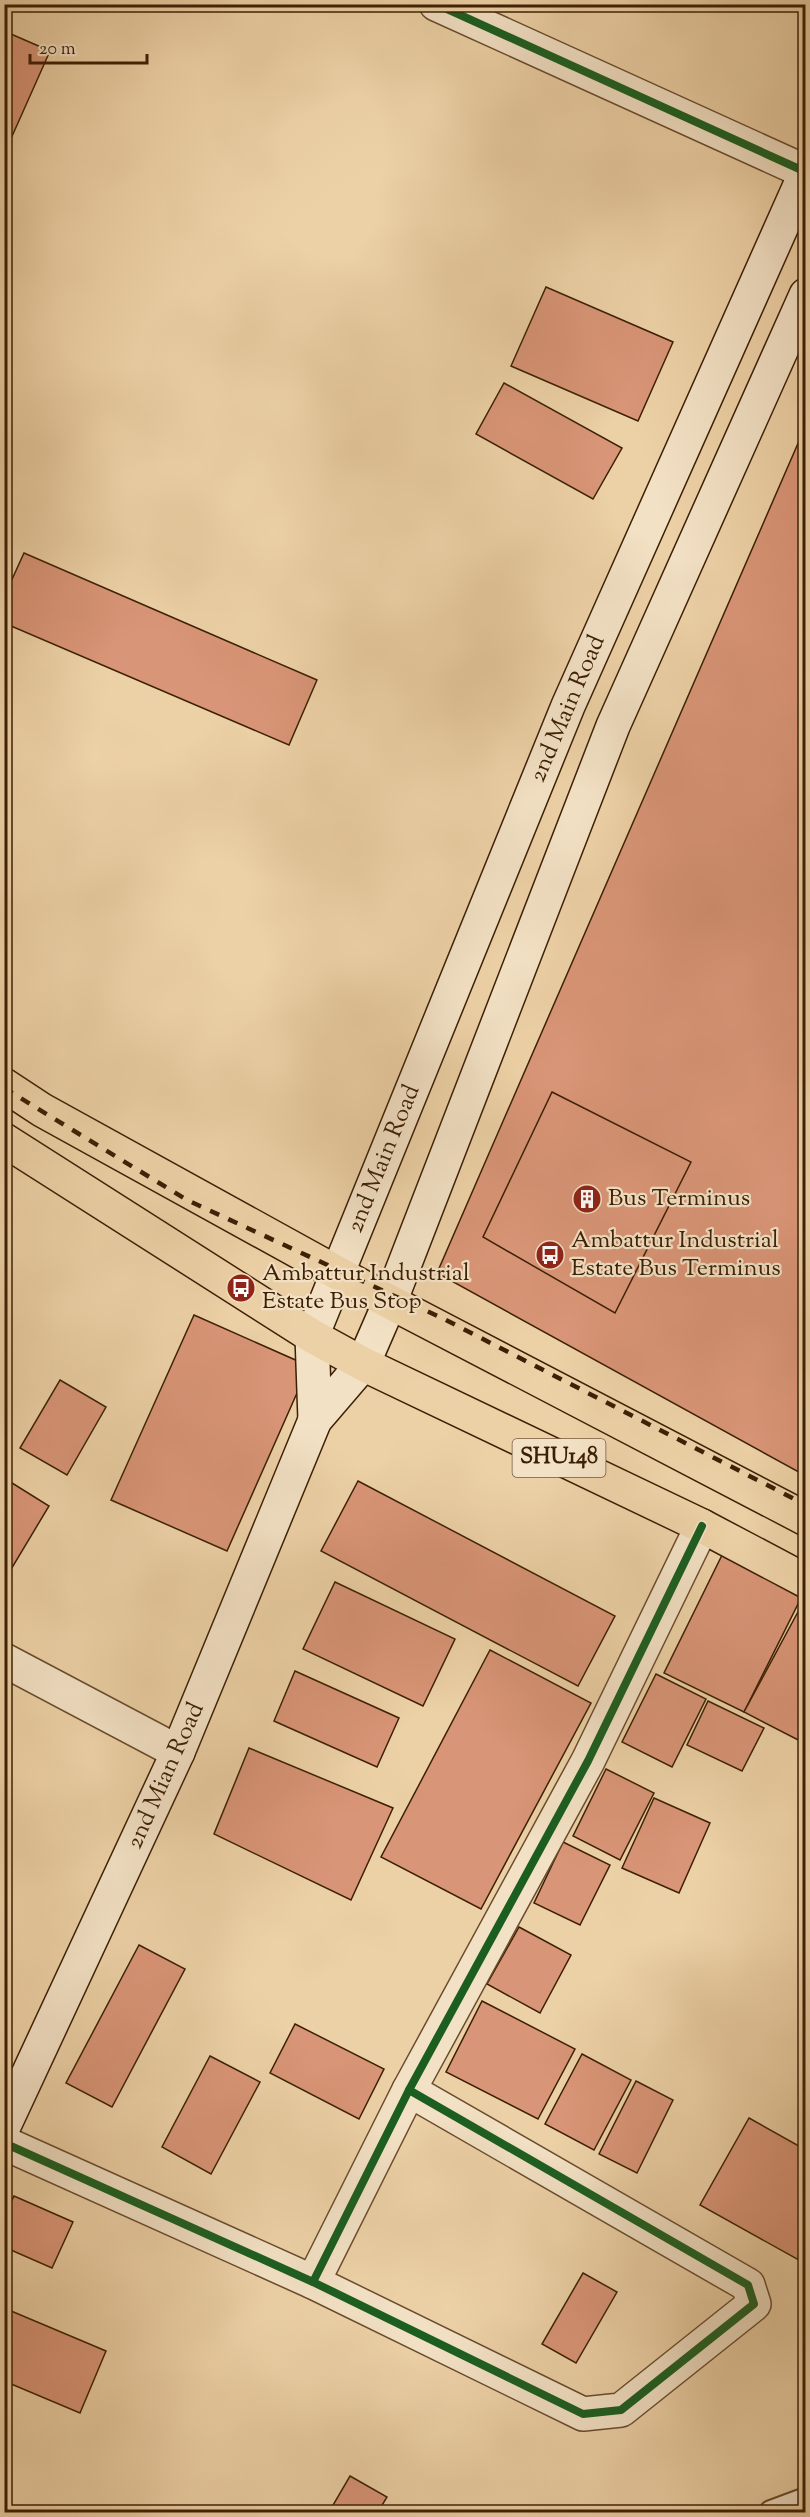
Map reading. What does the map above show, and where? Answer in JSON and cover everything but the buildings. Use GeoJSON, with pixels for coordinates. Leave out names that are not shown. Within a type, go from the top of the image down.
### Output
{"type":"FeatureCollection","features":[{"type":"Feature","properties":{"kind":"main road"},"geometry":{"type":"LineString","coordinates":[[436,4],[805,172]]}},
{"type":"Feature","properties":{"kind":"main road","name":"2nd Main Road"},"geometry":{"type":"LineString","coordinates":[[315,1420],[312,1336],[568,706],[805,172]]}},
{"type":"Feature","properties":{"kind":"main road","name":"2nd Main Road"},"geometry":{"type":"LineString","coordinates":[[315,1420],[363,1364],[390,1302],[613,726],[806,295]]}},
{"type":"Feature","properties":{"kind":"main road"},"geometry":{"type":"LineString","coordinates":[[492,892],[542,909]]}},
{"type":"Feature","properties":{"kind":"main road","name":"SHU148"},"geometry":{"type":"LineString","coordinates":[[4,1085],[42,1110],[390,1302],[806,1519]]}},
{"type":"Feature","properties":{"kind":"main road","name":"SHU148"},"geometry":{"type":"LineString","coordinates":[[4,1140],[312,1336],[363,1364],[702,1526],[806,1581]]}},
{"type":"Feature","properties":{"kind":"main road","name":"2nd Mian Road"},"geometry":{"type":"LineString","coordinates":[[4,2126],[178,1752],[315,1420]]}},
{"type":"Feature","properties":{"kind":"main road"},"geometry":{"type":"LineString","coordinates":[[313,2282],[409,2090],[588,1761],[702,1526]]}},
{"type":"Feature","properties":{"kind":"main road"},"geometry":{"type":"LineString","coordinates":[[4,1660],[178,1752]]}},
{"type":"Feature","properties":{"kind":"main road"},"geometry":{"type":"LineString","coordinates":[[4,2143],[313,2282],[583,2414],[621,2410],[754,2304],[748,2285],[409,2090]]}},
{"type":"Feature","properties":{"kind":"lane"},"geometry":{"type":"LineString","coordinates":[[771,2512],[806,2499]]}},
{"type":"Feature","properties":{"kind":"railway"},"geometry":{"type":"LineString","coordinates":[[4,1088],[187,1200],[442,1318],[806,1505]]}},
{"type":"Feature","properties":{"kind":"cycle path"},"geometry":{"type":"LineString","coordinates":[[436,4],[806,172]]}},
{"type":"Feature","properties":{"kind":"cycle path"},"geometry":{"type":"LineString","coordinates":[[313,2282],[409,2090],[588,1761],[702,1526]]}},
{"type":"Feature","properties":{"kind":"cycle path"},"geometry":{"type":"LineString","coordinates":[[4,2143],[313,2282],[583,2414],[621,2410],[754,2304],[748,2285],[409,2090]]}},
{"type":"Feature","properties":{"kind":"place","name":"Bus Terminus"},"geometry":{"type":"Point","coordinates":[587,1199]}},
{"type":"Feature","properties":{"kind":"place","name":"Ambattur Industrial Estate Bus Terminus"},"geometry":{"type":"Point","coordinates":[550,1255]}},
{"type":"Feature","properties":{"kind":"place","name":"Ambattur Industrial Estate Bus Stop"},"geometry":{"type":"Point","coordinates":[241,1288]}}]}
